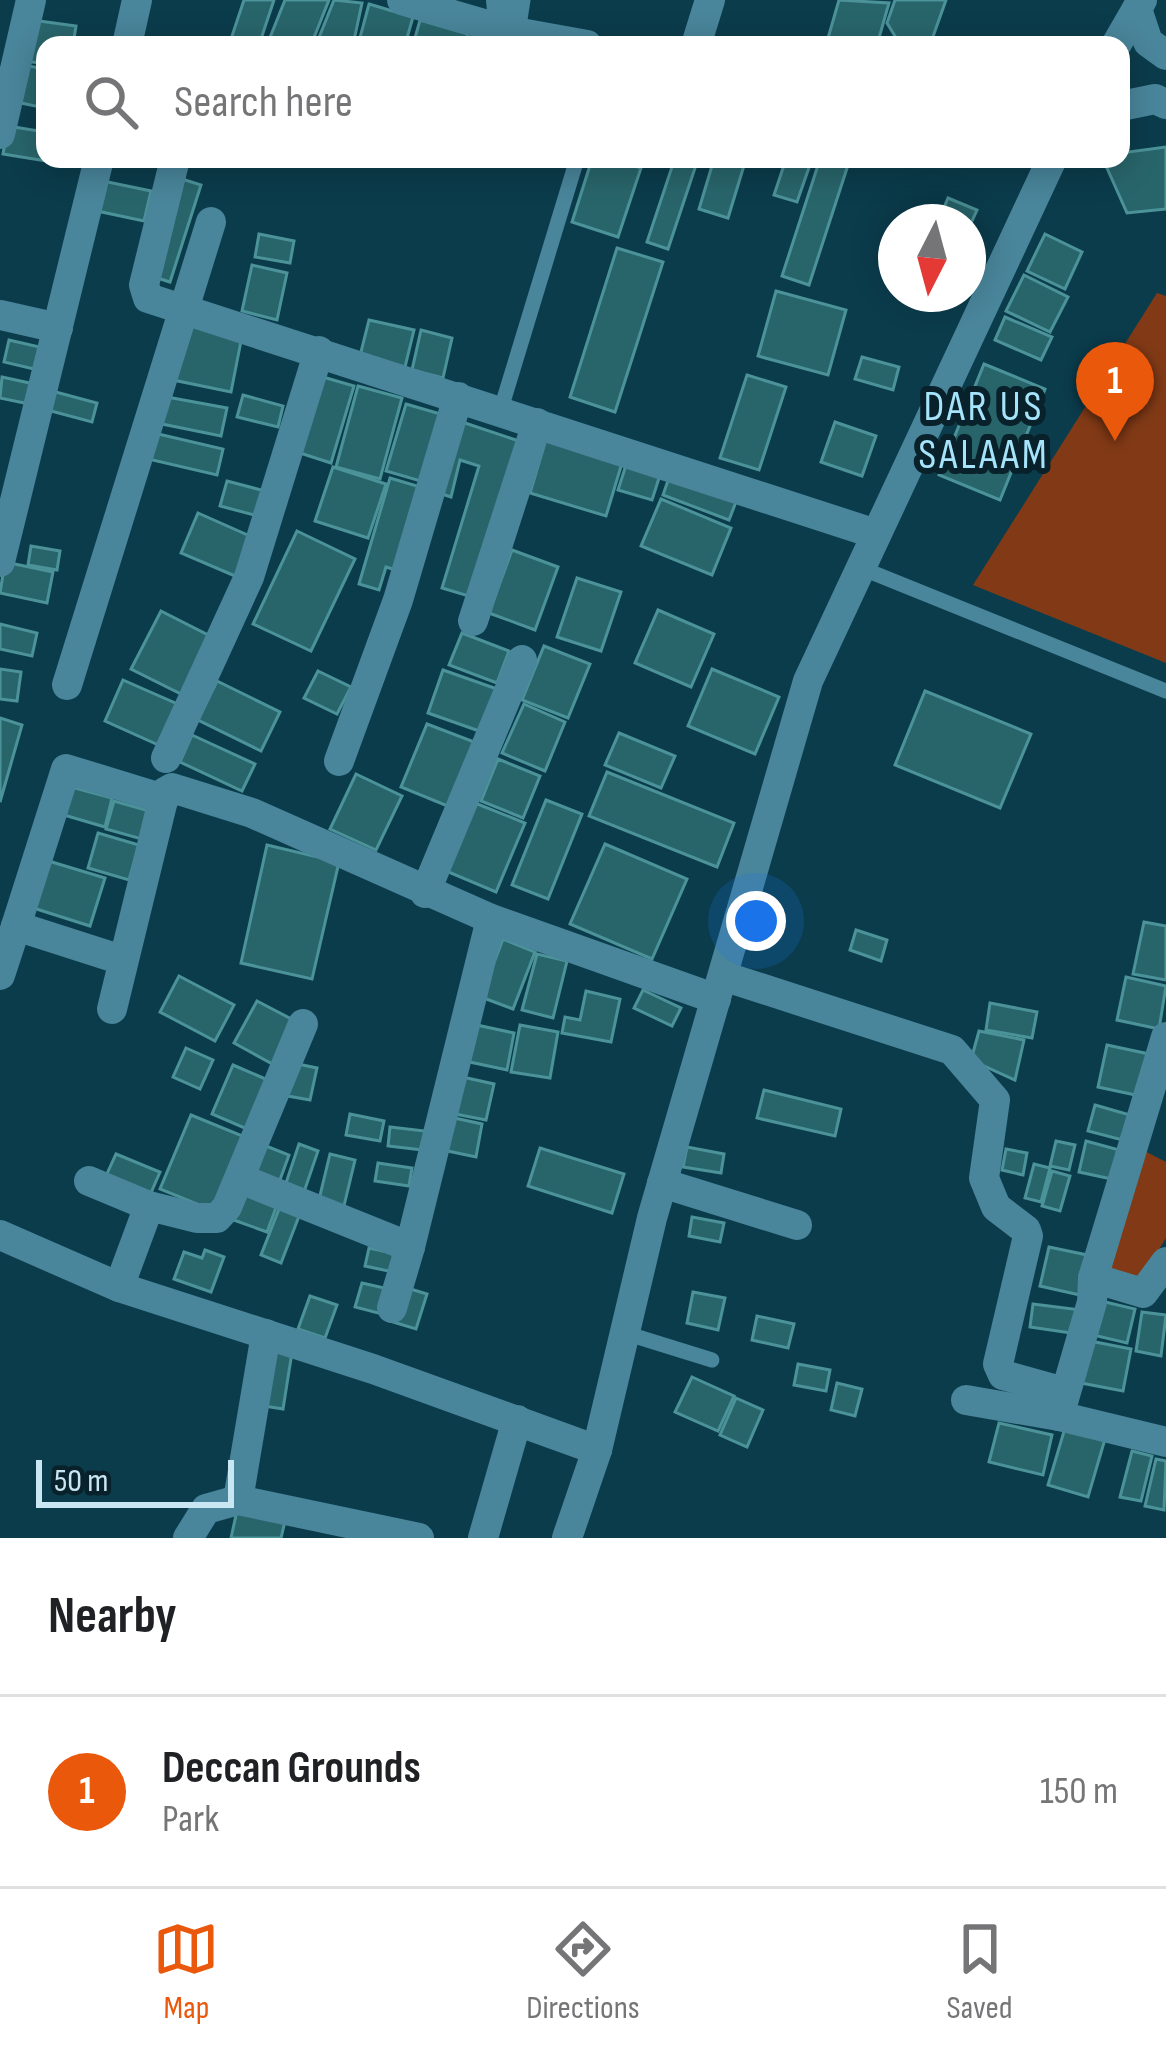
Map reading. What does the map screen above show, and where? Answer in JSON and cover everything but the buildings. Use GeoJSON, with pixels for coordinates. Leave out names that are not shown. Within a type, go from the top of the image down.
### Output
{"type":"FeatureCollection","features":[{"type":"Feature","properties":{"kind":"street"},"geometry":{"type":"LineString","coordinates":[[0,134],[31,0]]}},
{"type":"Feature","properties":{"kind":"street"},"geometry":{"type":"LineString","coordinates":[[129,36],[137,0]]}},
{"type":"Feature","properties":{"kind":"street"},"geometry":{"type":"LineString","coordinates":[[402,0],[557,36]]}},
{"type":"Feature","properties":{"kind":"street"},"geometry":{"type":"LineString","coordinates":[[699,36],[710,0]]}},
{"type":"Feature","properties":{"kind":"street"},"geometry":{"type":"LineString","coordinates":[[1121,36],[1140,5]]}},
{"type":"Feature","properties":{"kind":"street"},"geometry":{"type":"LineString","coordinates":[[1140,5],[1148,41],[1166,56]]}},
{"type":"Feature","properties":{"kind":"street"},"geometry":{"type":"LineString","coordinates":[[1130,104],[1162,98]]}},
{"type":"Feature","properties":{"kind":"street"},"geometry":{"type":"LineString","coordinates":[[0,562],[97,168]]}},
{"type":"Feature","properties":{"kind":"street"},"geometry":{"type":"LineString","coordinates":[[174,168],[144,292],[152,299],[876,534]]}},
{"type":"Feature","properties":{"kind":"street"},"geometry":{"type":"LineString","coordinates":[[566,1538],[597,1450],[662,1183],[808,681],[1048,168]]}},
{"type":"Feature","properties":{"kind":"street"},"geometry":{"type":"LineString","coordinates":[[67,686],[211,222]]}},
{"type":"Feature","properties":{"kind":"street"},"geometry":{"type":"LineString","coordinates":[[0,315],[58,328]]}},
{"type":"Feature","properties":{"kind":"street"},"geometry":{"type":"LineString","coordinates":[[166,758],[250,578],[319,351]]}},
{"type":"Feature","properties":{"kind":"street"},"geometry":{"type":"LineString","coordinates":[[339,761],[398,600],[458,397]]}},
{"type":"Feature","properties":{"kind":"street"},"geometry":{"type":"LineString","coordinates":[[473,621],[537,423]]}},
{"type":"Feature","properties":{"kind":"street"},"geometry":{"type":"LineString","coordinates":[[425,892],[522,660]]}},
{"type":"Feature","properties":{"kind":"street"},"geometry":{"type":"LineString","coordinates":[[0,975],[67,769],[164,800]]}},
{"type":"Feature","properties":{"kind":"street"},"geometry":{"type":"LineString","coordinates":[[112,1009],[164,800],[172,788],[252,813],[491,919],[952,1050],[995,1100],[984,1178],[996,1207],[1028,1236],[998,1364],[1003,1375],[1061,1404],[1166,1442]]}},
{"type":"Feature","properties":{"kind":"street"},"geometry":{"type":"LineString","coordinates":[[392,1308],[491,919]]}},
{"type":"Feature","properties":{"kind":"street"},"geometry":{"type":"LineString","coordinates":[[16,926],[122,960]]}},
{"type":"Feature","properties":{"kind":"street"},"geometry":{"type":"LineString","coordinates":[[89,1181],[149,1206],[217,1218],[241,1179],[303,1024]]}},
{"type":"Feature","properties":{"kind":"street"},"geometry":{"type":"LineString","coordinates":[[1061,1404],[1092,1302],[1093,1278],[1166,1037]]}},
{"type":"Feature","properties":{"kind":"street"},"geometry":{"type":"LineString","coordinates":[[241,1179],[410,1247]]}},
{"type":"Feature","properties":{"kind":"street"},"geometry":{"type":"LineString","coordinates":[[662,1183],[797,1225]]}},
{"type":"Feature","properties":{"kind":"street"},"geometry":{"type":"LineString","coordinates":[[119,1287],[149,1206]]}},
{"type":"Feature","properties":{"kind":"street"},"geometry":{"type":"LineString","coordinates":[[0,1235],[119,1287],[597,1450]]}},
{"type":"Feature","properties":{"kind":"street"},"geometry":{"type":"LineString","coordinates":[[1093,1278],[1143,1293],[1166,1262]]}},
{"type":"Feature","properties":{"kind":"street"},"geometry":{"type":"LineString","coordinates":[[238,1500],[266,1334]]}},
{"type":"Feature","properties":{"kind":"street"},"geometry":{"type":"LineString","coordinates":[[966,1400],[1061,1404]]}},
{"type":"Feature","properties":{"kind":"street"},"geometry":{"type":"LineString","coordinates":[[483,1538],[518,1420]]}},
{"type":"Feature","properties":{"kind":"street"},"geometry":{"type":"LineString","coordinates":[[188,1538],[206,1509],[238,1500],[419,1538]]}},
{"type":"Feature","properties":{"kind":"lane"},"geometry":{"type":"LineString","coordinates":[[508,21],[523,0]]}},
{"type":"Feature","properties":{"kind":"lane"},"geometry":{"type":"LineString","coordinates":[[500,412],[574,168]]}},
{"type":"Feature","properties":{"kind":"lane"},"geometry":{"type":"LineString","coordinates":[[861,568],[1166,691]]}},
{"type":"Feature","properties":{"kind":"lane"},"geometry":{"type":"LineString","coordinates":[[625,1333],[712,1360]]}},
{"type":"Feature","properties":{"kind":"shaded area"},"geometry":{"type":"Polygon","coordinates":[[[1157,293],[1166,296],[1166,663],[973,585],[1157,293]]]}},
{"type":"Feature","properties":{"kind":"shaded area"},"geometry":{"type":"Polygon","coordinates":[[[1135,1146],[1166,1162],[1166,1238],[1142,1277],[1095,1269],[1135,1146]]]}},
{"type":"Feature","properties":{"kind":"place","name":"Deccan Grounds"},"geometry":{"type":"Point","coordinates":[1115,441]}},
{"type":"Feature","properties":{"kind":"district","name":"DAR US SALAAM"},"geometry":{"type":"Point","coordinates":[984,429]}}]}
